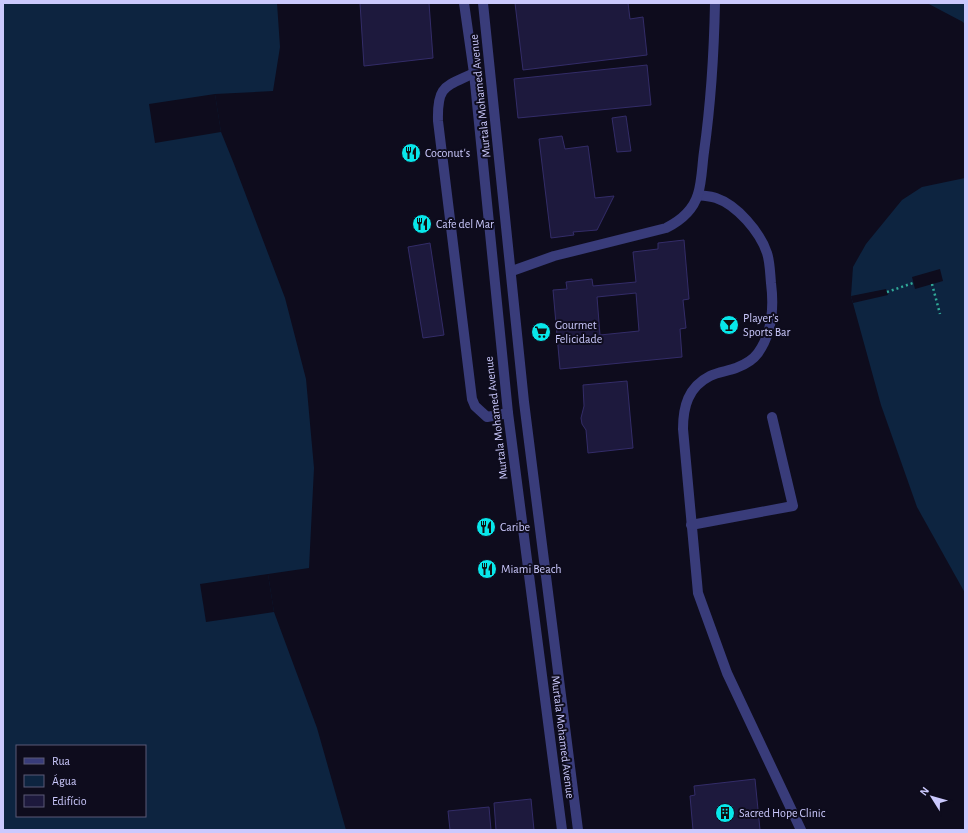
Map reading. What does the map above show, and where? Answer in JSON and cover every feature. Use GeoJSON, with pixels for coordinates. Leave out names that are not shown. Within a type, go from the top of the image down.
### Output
{"type":"FeatureCollection","features":[{"type":"Feature","properties":{"kind":"street","name":"Murtala Mohamed Avenue"},"geometry":{"type":"LineString","coordinates":[[464,3],[474,73],[508,413],[562,830]]}},
{"type":"Feature","properties":{"kind":"street","name":"Murtala Mohamed Avenue"},"geometry":{"type":"LineString","coordinates":[[483,3],[512,271],[524,402],[578,830]]}},
{"type":"Feature","properties":{"kind":"street"},"geometry":{"type":"LineString","coordinates":[[512,271],[561,254],[666,228],[679,222],[690,211],[698,195],[714,64],[715,3]]}},
{"type":"Feature","properties":{"kind":"street"},"geometry":{"type":"LineString","coordinates":[[474,73],[448,86],[442,92],[438,100],[438,121],[472,400],[475,406],[487,417],[508,413]]}},
{"type":"Feature","properties":{"kind":"street"},"geometry":{"type":"LineString","coordinates":[[698,195],[717,198],[731,206],[758,236],[767,253],[772,293],[772,319],[766,341],[757,355],[746,364],[711,376],[699,383],[689,396],[683,410],[683,430],[698,593],[727,673],[801,830]]}},
{"type":"Feature","properties":{"kind":"street"},"geometry":{"type":"LineString","coordinates":[[691,525],[793,506],[772,417]]}},
{"type":"Feature","properties":{"kind":"path"},"geometry":{"type":"LineString","coordinates":[[887,292],[913,283]]}},
{"type":"Feature","properties":{"kind":"path"},"geometry":{"type":"LineString","coordinates":[[932,284],[940,314]]}},
{"type":"Feature","properties":{"kind":"water"},"geometry":{"type":"Polygon","coordinates":[[[3,3],[277,3],[280,47],[273,91],[215,94],[221,132],[285,298],[306,379],[314,468],[309,568],[268,574],[274,612],[317,728],[346,830],[3,830],[3,3]]]}},
{"type":"Feature","properties":{"kind":"water"},"geometry":{"type":"Polygon","coordinates":[[[927,3],[965,3],[965,25],[963,22],[927,3]]]}},
{"type":"Feature","properties":{"kind":"water"},"geometry":{"type":"Polygon","coordinates":[[[965,178],[965,593],[917,507],[881,405],[851,296],[853,267],[866,244],[902,200],[922,187],[965,178]]]}},
{"type":"Feature","properties":{"kind":"pier"},"geometry":{"type":"Polygon","coordinates":[[[215,94],[221,132],[155,143],[149,104],[215,94]]]}},
{"type":"Feature","properties":{"kind":"pier"},"geometry":{"type":"Polygon","coordinates":[[[940,269],[943,281],[915,289],[912,277],[940,269]]]}},
{"type":"Feature","properties":{"kind":"pier"},"geometry":{"type":"Polygon","coordinates":[[[886,289],[888,295],[853,303],[851,296],[886,289]]]}},
{"type":"Feature","properties":{"kind":"pier"},"geometry":{"type":"Polygon","coordinates":[[[268,574],[274,612],[206,622],[200,584],[268,574]]]}},
{"type":"Feature","properties":{"kind":"building"},"geometry":{"type":"Polygon","coordinates":[[[360,3],[429,3],[433,58],[364,66],[360,3]]]}},
{"type":"Feature","properties":{"kind":"building"},"geometry":{"type":"Polygon","coordinates":[[[515,3],[628,3],[630,19],[643,17],[647,55],[523,70],[515,3]]]}},
{"type":"Feature","properties":{"kind":"building"},"geometry":{"type":"Polygon","coordinates":[[[647,65],[651,105],[518,118],[514,79],[647,65]]]}},
{"type":"Feature","properties":{"kind":"building"},"geometry":{"type":"Polygon","coordinates":[[[626,116],[631,151],[617,152],[612,118],[626,116]]]}},
{"type":"Feature","properties":{"kind":"building"},"geometry":{"type":"Polygon","coordinates":[[[562,136],[565,149],[588,146],[595,198],[614,196],[597,230],[573,232],[574,235],[551,238],[539,139],[562,136]]]}},
{"type":"Feature","properties":{"kind":"building"},"geometry":{"type":"Polygon","coordinates":[[[684,240],[689,299],[683,300],[686,328],[680,329],[682,357],[560,369],[553,290],[567,289],[566,282],[592,279],[593,286],[636,282],[633,252],[658,249],[658,243],[684,240]],[[636,293],[597,297],[600,335],[639,331],[636,293]]]}},
{"type":"Feature","properties":{"kind":"building"},"geometry":{"type":"Polygon","coordinates":[[[430,243],[444,335],[423,338],[408,247],[430,243]]]}},
{"type":"Feature","properties":{"kind":"building"},"geometry":{"type":"Polygon","coordinates":[[[627,381],[633,448],[588,453],[586,430],[582,424],[581,418],[584,406],[583,385],[627,381]]]}},
{"type":"Feature","properties":{"kind":"building","name":"Sacred Hope Clinic"},"geometry":{"type":"Polygon","coordinates":[[[755,779],[760,830],[693,830],[690,796],[695,795],[694,786],[755,779]]]}},
{"type":"Feature","properties":{"kind":"building"},"geometry":{"type":"Polygon","coordinates":[[[531,799],[534,830],[496,830],[494,803],[531,799]]]}},
{"type":"Feature","properties":{"kind":"building"},"geometry":{"type":"Polygon","coordinates":[[[489,807],[491,830],[450,830],[448,811],[489,807]]]}},
{"type":"Feature","properties":{"kind":"place","name":"Coconut's"},"geometry":{"type":"Point","coordinates":[411,153]}},
{"type":"Feature","properties":{"kind":"place","name":"Cafe del Mar"},"geometry":{"type":"Point","coordinates":[422,224]}},
{"type":"Feature","properties":{"kind":"place","name":"Player’s Sports Bar"},"geometry":{"type":"Point","coordinates":[729,325]}},
{"type":"Feature","properties":{"kind":"place","name":"Gourmet Felicidade"},"geometry":{"type":"Point","coordinates":[541,332]}},
{"type":"Feature","properties":{"kind":"place","name":"Caribe"},"geometry":{"type":"Point","coordinates":[486,527]}},
{"type":"Feature","properties":{"kind":"place","name":"Miami Beach"},"geometry":{"type":"Point","coordinates":[487,569]}},
{"type":"Feature","properties":{"kind":"place","name":"Sacred Hope Clinic"},"geometry":{"type":"Point","coordinates":[725,813]}}]}
